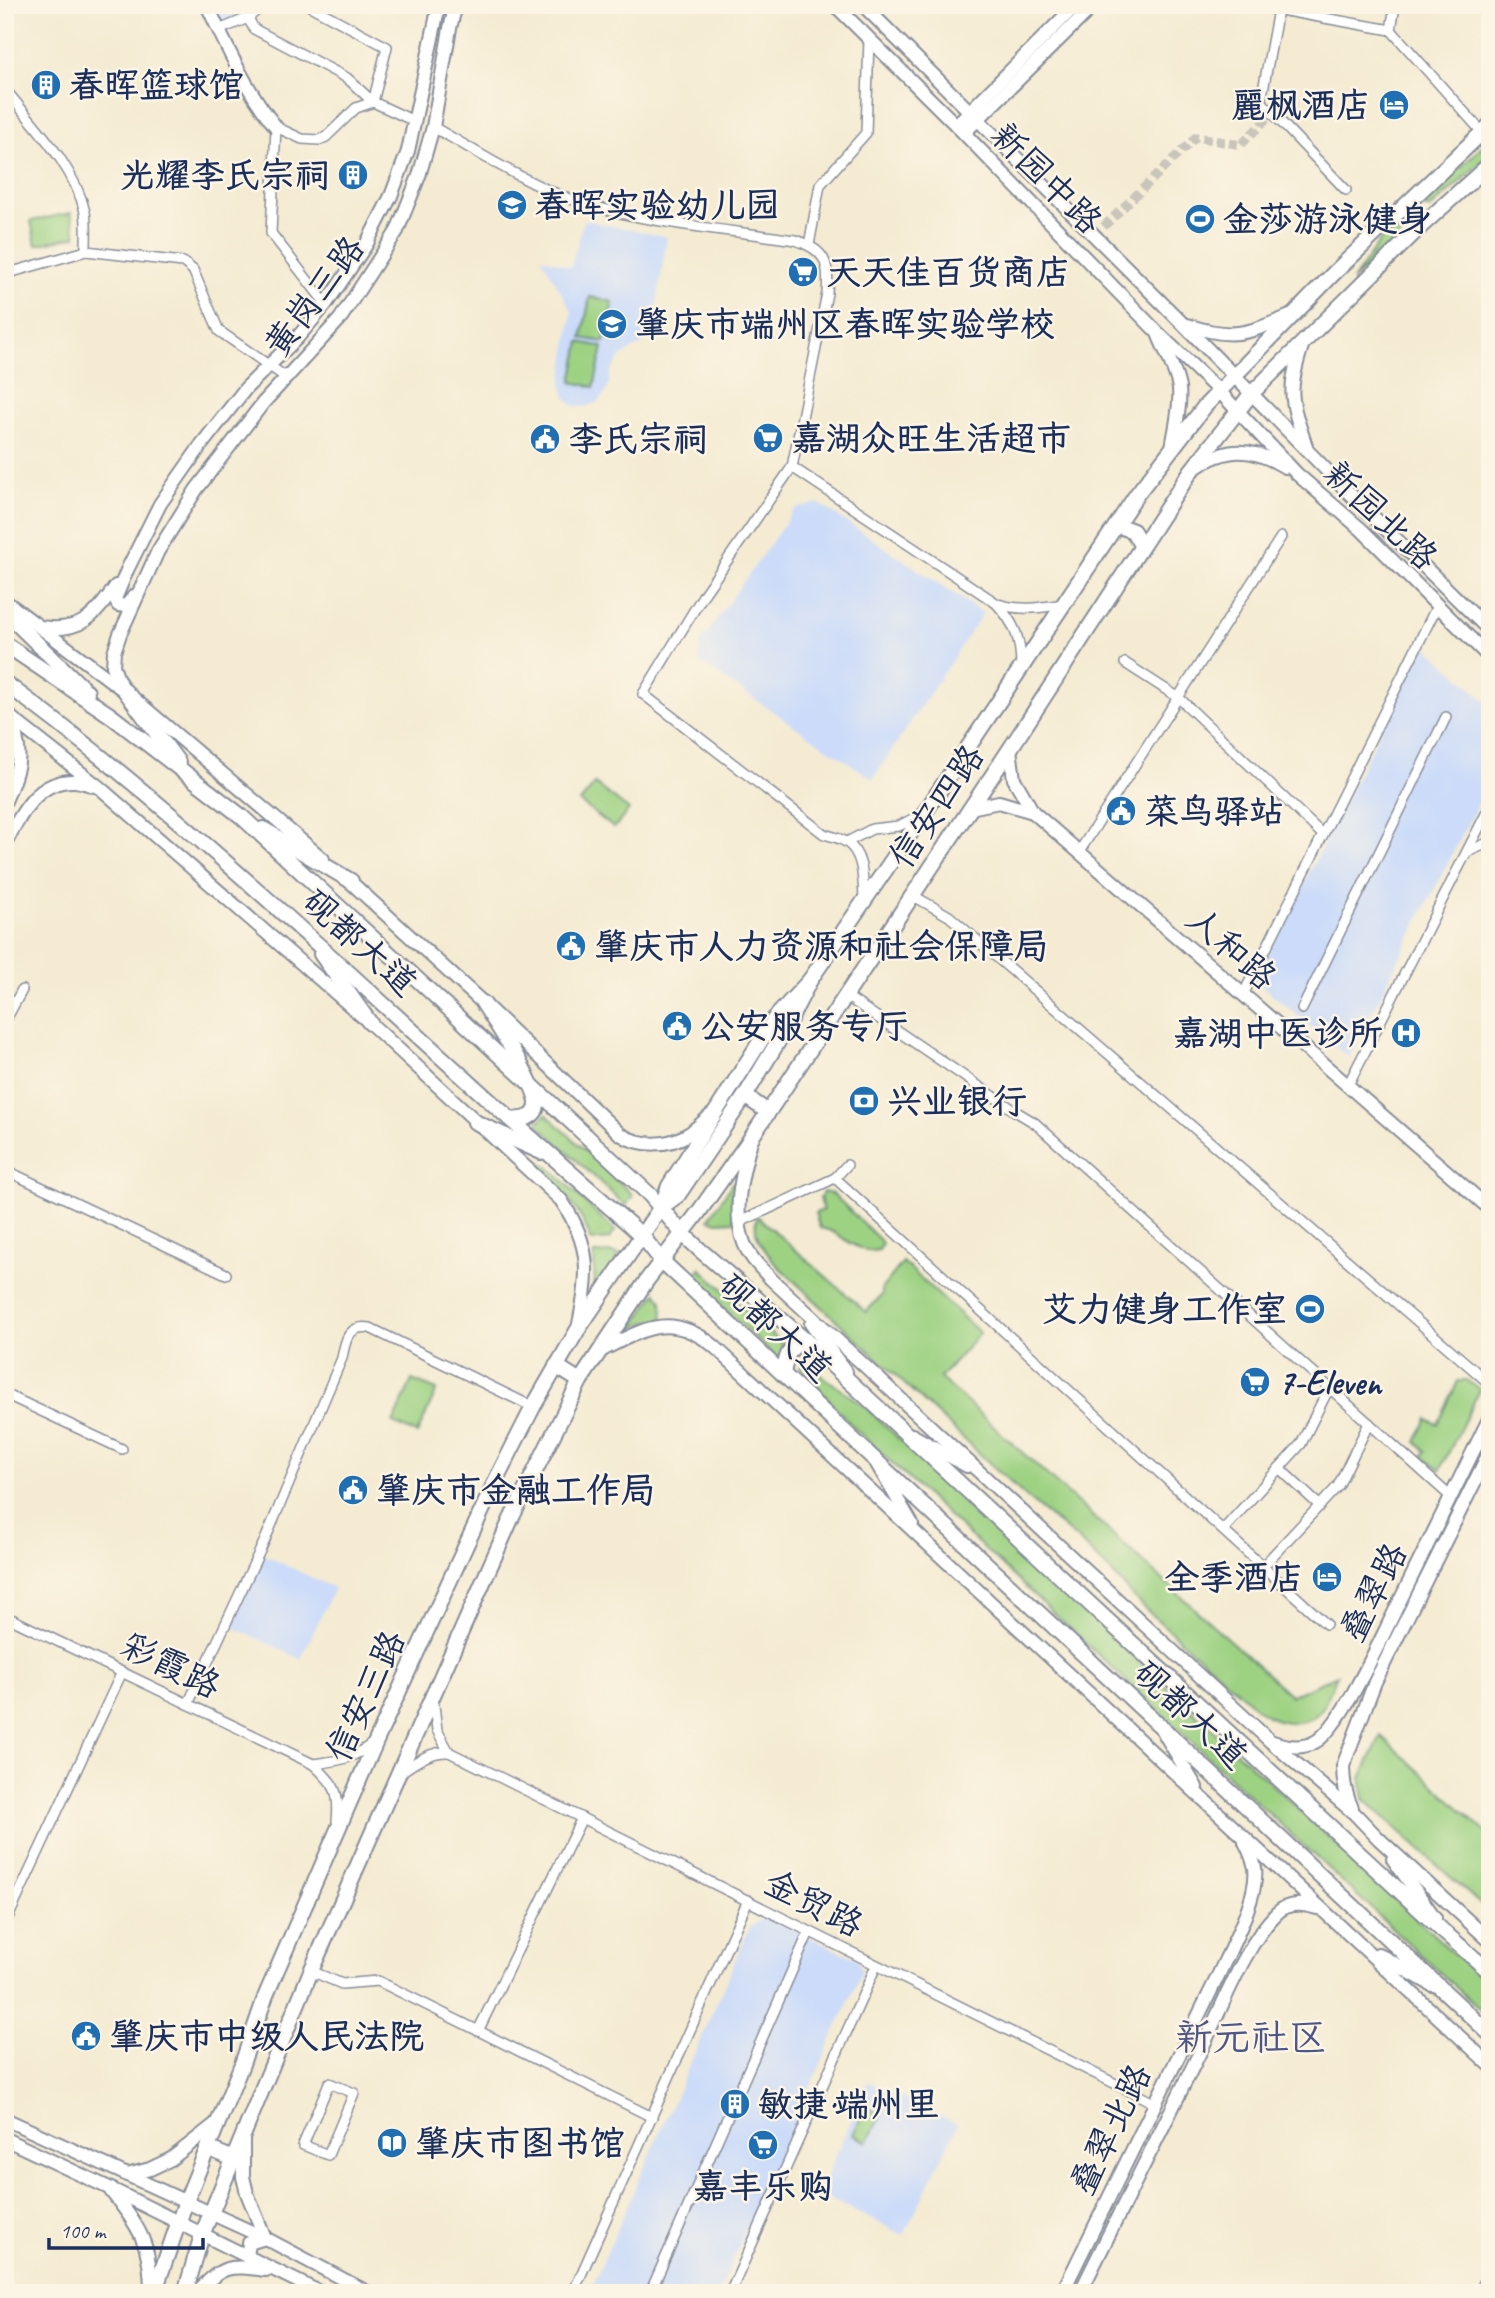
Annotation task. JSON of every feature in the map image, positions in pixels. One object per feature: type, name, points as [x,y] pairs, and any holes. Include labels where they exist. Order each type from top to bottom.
[{"type":"main road","points":[[207,5],[241,75],[276,127]]},
{"type":"main road","name":"黄岗三路","points":[[128,568],[160,505],[195,454],[246,388],[297,338],[326,304],[366,245],[391,196],[408,151],[439,5]]},
{"type":"main road","name":"黄岗三路","points":[[126,692],[113,666],[114,652],[158,551],[196,490],[263,403],[340,319],[397,231],[419,176],[433,127],[456,5]]},
{"type":"main road","name":"新园中路","points":[[835,5],[1158,333],[1219,391]]},
{"type":"main road","name":"新园中路","points":[[863,5],[1234,377]]},
{"type":"main road","points":[[960,129],[1076,5]]},
{"type":"main road","points":[[974,115],[1094,5]]},
{"type":"main road","name":"信安四路","points":[[661,1207],[678,1195],[745,1096],[782,1035],[810,979],[1172,448],[1219,391],[1335,272],[1486,129]]},
{"type":"main road","name":"信安四路","points":[[662,1261],[751,1138],[1010,749],[1141,545],[1191,471],[1237,410],[1303,342],[1490,164]]},
{"type":"main road","points":[[1417,195],[1420,211],[1434,217]]},
{"type":"main road","points":[[1183,324],[1213,334],[1244,333],[1292,316]]},
{"type":"main road","points":[[1158,333],[1179,388],[1172,448]]},
{"type":"main road","points":[[1303,342],[1295,367],[1291,396],[1307,450]]},
{"type":"main road","name":"新园北路","points":[[1234,377],[1490,631]]},
{"type":"main road","name":"新园北路","points":[[1219,391],[1297,474],[1362,530],[1490,658]]},
{"type":"main road","points":[[1191,471],[1206,460],[1240,451],[1265,456],[1297,474]]},
{"type":"main road","points":[[1335,508],[1337,500],[1349,493]]},
{"type":"main road","points":[[1117,525],[1133,531],[1141,545]]},
{"type":"main road","points":[[128,568],[115,599],[118,606],[126,606],[143,585]]},
{"type":"main road","points":[[38,626],[64,628],[88,620],[103,604],[128,568]]},
{"type":"main road","points":[[5,601],[126,692],[351,881],[626,1139],[640,1143],[677,1140],[690,1133],[718,1109]]},
{"type":"main road","points":[[5,612],[110,715]]},
{"type":"main road","name":"砚都大道","points":[[5,644],[110,715],[241,816],[661,1207],[682,1233],[805,1340],[1490,1972]]},
{"type":"main road","name":"砚都大道","points":[[5,683],[77,736],[150,796],[303,930],[511,1121],[642,1236],[662,1261],[1490,2034]]},
{"type":"main road","points":[[126,692],[190,777]]},
{"type":"main road","points":[[7,714],[99,787],[370,1023],[561,1200],[572,1217],[584,1247],[587,1268],[587,1287],[578,1331]]},
{"type":"main road","points":[[5,801],[16,776],[19,760],[18,740],[7,714]]},
{"type":"main road","points":[[1010,749],[1014,779],[1033,811]]},
{"type":"main road","points":[[5,844],[19,819],[39,793],[53,785],[74,781],[99,787]]},
{"type":"main road","points":[[970,808],[999,802],[1033,811]]},
{"type":"main road","points":[[5,808],[13,808],[19,819]]},
{"type":"main road","name":"人和路","points":[[1033,811],[1490,1209]]},
{"type":"main road","points":[[241,816],[351,881]]},
{"type":"main road","points":[[303,930],[370,1023]]},
{"type":"main road","points":[[661,1207],[669,1186],[775,1018],[810,979]]},
{"type":"main road","points":[[483,1003],[533,1088],[537,1105],[534,1112],[527,1119],[511,1121]]},
{"type":"main road","points":[[745,1096],[768,1112]]},
{"type":"main road","points":[[475,1122],[557,1159]]},
{"type":"main road","name":"砚都大道","points":[[751,1138],[739,1196],[740,1222],[744,1244],[757,1263],[1270,1741],[1355,1814],[1490,1941]]},
{"type":"main road","name":"信安三路","points":[[152,2293],[242,2064],[266,1995],[377,1740],[496,1480],[556,1366],[661,1207]]},
{"type":"main road","name":"信安三路","points":[[185,2293],[202,2235],[311,1971],[511,1519],[580,1381],[662,1261]]},
{"type":"main road","points":[[795,1301],[858,1389]]},
{"type":"main road","name":"砚都大道","points":[[600,1351],[643,1330],[667,1326],[687,1329],[701,1336],[1490,2065]]},
{"type":"main road","points":[[783,1374],[788,1350],[805,1340]]},
{"type":"main road","points":[[556,1366],[580,1381]]},
{"type":"main road","name":"叠翠路","points":[[1270,1741],[1297,1747],[1314,1742],[1322,1736],[1346,1705],[1490,1417]]},
{"type":"main road","points":[[902,1429],[985,1476]]},
{"type":"main road","name":"叠翠路","points":[[1355,1814],[1347,1798],[1343,1766],[1381,1670],[1490,1451]]},
{"type":"main road","points":[[873,1458],[919,1538]]},
{"type":"main road","points":[[1346,1705],[1343,1714],[1347,1720],[1353,1723],[1362,1720]]},
{"type":"main road","points":[[1158,1724],[1203,1799]]},
{"type":"main road","name":"叠翠北路","points":[[1062,2293],[1239,1928],[1255,1881],[1255,1867],[1241,1835]]},
{"type":"main road","points":[[1379,1839],[1445,1933]]},
{"type":"main road","name":"叠翠北路","points":[[1080,2293],[1230,1988],[1255,1943],[1270,1921],[1284,1907],[1305,1905],[1321,1909]]},
{"type":"main road","points":[[1239,1928],[1247,1926],[1254,1930],[1255,1943]]},
{"type":"main road","points":[[1360,1943],[1444,1992]]},
{"type":"main road","points":[[5,2119],[265,2238],[369,2293]]},
{"type":"main road","points":[[127,2175],[172,2159],[218,2122]]},
{"type":"main road","points":[[243,2138],[243,2177],[265,2238]]},
{"type":"main road","points":[[5,2139],[321,2293]]},
{"type":"main road","points":[[207,2148],[234,2160]]},
{"type":"main road","points":[[138,2202],[146,2183]]},
{"type":"main road","points":[[109,2188],[138,2226],[145,2242],[150,2262],[152,2293]]},
{"type":"main road","points":[[247,2257],[249,2243],[265,2238]]},
{"type":"main road","points":[[196,2293],[214,2274],[230,2268],[277,2271]]},
{"type":"street","points":[[219,30],[248,18],[263,5]]},
{"type":"street","points":[[308,5],[387,47],[373,102]]},
{"type":"street","points":[[1252,5],[1391,30],[1486,129]]},
{"type":"street","points":[[1391,30],[1395,5]]},
{"type":"street","points":[[1278,10],[1261,101],[1346,190]]},
{"type":"street","points":[[248,18],[254,29],[347,78],[373,102],[414,121]]},
{"type":"street","points":[[809,245],[820,186],[866,133],[869,39]]},
{"type":"street","points":[[5,89],[62,162],[77,188],[85,214],[86,251]]},
{"type":"street","points":[[326,304],[271,233],[276,127],[302,139],[319,140],[326,137],[356,108],[373,102]]},
{"type":"street","points":[[433,127],[551,191],[586,203],[652,218],[795,240],[809,245],[827,262],[827,293],[792,467],[704,594],[643,694],[824,834],[847,842],[858,854],[864,903]]},
{"type":"street","points":[[5,274],[86,251],[183,262],[193,270],[219,331],[287,378]]},
{"type":"street","points":[[792,467],[996,603],[1015,628],[1019,640],[1021,667]]},
{"type":"street","points":[[1079,852],[1281,537]]},
{"type":"street","points":[[996,603],[1013,609],[1028,610],[1065,604]]},
{"type":"street","points":[[1243,995],[1437,606]]},
{"type":"street","points":[[1125,663],[1179,698],[1322,834]]},
{"type":"street","points":[[1302,1009],[1446,717]]},
{"type":"street","points":[[1348,1086],[1490,806]]},
{"type":"street","points":[[847,842],[872,829],[899,826],[925,812]]},
{"type":"street","points":[[1466,852],[1490,842]]},
{"type":"street","points":[[912,895],[949,916],[1490,1384]]},
{"type":"street","points":[[5,1021],[22,990]]},
{"type":"street","points":[[846,996],[1035,1123],[1451,1497]]},
{"type":"street","points":[[740,1222],[835,1178],[847,1165]]},
{"type":"street","points":[[5,1170],[226,1274]]},
{"type":"street","points":[[835,1178],[1326,1624]]},
{"type":"street","points":[[188,1704],[265,1540],[342,1358],[350,1332],[362,1326],[370,1328],[533,1407]]},
{"type":"street","points":[[1223,1530],[1301,1444],[1329,1388]]},
{"type":"street","points":[[5,1394],[122,1449]]},
{"type":"street","points":[[1263,1566],[1338,1486],[1369,1423]]},
{"type":"street","points":[[1279,1468],[1320,1506]]},
{"type":"street","name":"彩霞路","points":[[5,1616],[313,1764]]},
{"type":"street","points":[[5,1924],[122,1672]]},
{"type":"street","points":[[433,1694],[437,1730],[449,1752]]},
{"type":"street","points":[[313,1764],[345,1760],[360,1754],[377,1740]]},
{"type":"street","points":[[398,1774],[427,1756],[439,1751],[449,1752]]},
{"type":"street","name":"金贸路","points":[[449,1752],[1154,2103]]},
{"type":"street","points":[[313,1764],[335,1787],[339,1800],[336,1835]]},
{"type":"street","points":[[478,2031],[582,1818]]},
{"type":"street","points":[[573,2293],[748,1900]]},
{"type":"street","points":[[650,2293],[809,1931]]},
{"type":"street","points":[[730,2293],[876,1966]]},
{"type":"street","points":[[311,1971],[342,1983],[378,1981],[652,2118]]},
{"type":"street","points":[[329,2083],[354,2093],[328,2155],[303,2145],[329,2083]]},
{"type":"street","points":[[1479,2293],[1490,2270]]},
{"type":"shaded area","points":[[215,5],[255,5],[243,14],[223,21]]},
{"type":"shaded area","name":"肇庆市端州区春晖实验学校","points":[[584,220],[667,237],[652,337],[621,357],[611,371],[608,389],[598,402],[585,407],[574,406],[566,398],[562,385],[572,311],[541,257],[571,267]]},
{"type":"shaded area","points":[[818,503],[983,613],[873,779],[699,662],[700,643],[795,509]]},
{"type":"shaded area","points":[[1424,644],[1490,705],[1490,780],[1349,1058],[1255,980]]},
{"type":"shaded area","points":[[264,1555],[334,1588],[301,1659],[231,1626]]},
{"type":"shaded area","name":"敏捷·端州里","points":[[765,1917],[857,1959],[862,1972],[718,2293],[589,2293],[750,1927]]},
{"type":"shaded area","points":[[868,2081],[958,2124],[904,2235],[819,2194]]},
{"type":"green space","points":[[1490,138],[1490,154],[1430,209],[1424,207],[1425,203]]},
{"type":"green space","points":[[71,213],[76,236],[36,245],[31,221]]},
{"type":"green space","points":[[1402,217],[1410,221],[1411,226],[1352,281],[1386,232]]},
{"type":"green space","points":[[590,297],[613,302],[604,342],[582,338]]},
{"type":"green space","points":[[580,342],[603,347],[594,387],[572,382]]},
{"type":"green space","points":[[595,784],[629,810],[614,828],[580,802]]},
{"type":"green space","points":[[546,1114],[633,1195],[626,1206],[537,1124]]},
{"type":"green space","points":[[515,1146],[549,1167],[615,1231],[609,1239],[591,1241],[579,1213],[570,1201]]},
{"type":"green space","points":[[733,1182],[734,1221],[717,1222],[709,1219]]},
{"type":"green space","points":[[823,1192],[833,1194],[880,1240],[882,1244],[879,1250],[862,1249],[835,1233],[820,1228],[815,1213],[823,1210],[820,1198]]},
{"type":"green space","points":[[757,1216],[866,1312],[882,1295],[882,1288],[903,1262],[980,1333],[940,1378],[1291,1696],[1337,1675],[1323,1707],[1317,1714],[1310,1719],[1294,1722],[1276,1719],[1261,1712],[1141,1605],[1076,1538],[1026,1497],[777,1265],[758,1237]]},
{"type":"green space","points":[[594,1254],[620,1255],[595,1293]]},
{"type":"green space","points":[[700,1268],[788,1349],[779,1360],[693,1280]]},
{"type":"green space","points":[[656,1293],[662,1300],[663,1319],[632,1329]]},
{"type":"green space","points":[[804,1362],[866,1408],[1490,1987],[1490,2019],[853,1427],[800,1368]]},
{"type":"green space","points":[[412,1380],[437,1390],[417,1434],[393,1423]]},
{"type":"green space","points":[[1458,1381],[1467,1381],[1480,1389],[1440,1470],[1423,1457],[1426,1451],[1416,1442],[1427,1419],[1438,1424]]},
{"type":"green space","points":[[1381,1736],[1490,1836],[1490,1913],[1364,1799],[1361,1778]]},
{"type":"green space","points":[[866,2107],[881,2115],[867,2142],[853,2135]]},
{"type":"tunnel","points":[[1094,236],[1196,137],[1241,145],[1272,113]]},
{"type":"place","name":"春晖篮球馆","points":[[46,85]]},
{"type":"place","name":"麗枫酒店","points":[[1394,105]]},
{"type":"place","name":"光耀李氏宗祠","points":[[353,175]]},
{"type":"place","name":"春晖实验幼儿园","points":[[512,205]]},
{"type":"place","name":"金莎游泳健身","points":[[1200,219]]},
{"type":"place","name":"天天佳百货商店","points":[[803,272]]},
{"type":"place","name":"肇庆市端州区春晖实验学校","points":[[612,324]]},
{"type":"place","name":"嘉湖众旺生活超市","points":[[768,438]]},
{"type":"place","name":"李氏宗祠","points":[[545,439]]},
{"type":"place","name":"菜鸟驿站","points":[[1121,811]]},
{"type":"place","name":"肇庆市人力资源和社会保障局","points":[[571,946]]},
{"type":"place","name":"公安服务专厅","points":[[677,1026]]},
{"type":"place","name":"嘉湖中医诊所","points":[[1406,1033]]},
{"type":"place","name":"兴业银行","points":[[864,1101]]},
{"type":"place","name":"艾力健身工作室","points":[[1310,1309]]},
{"type":"place","name":"7-Eleven","points":[[1255,1382]]},
{"type":"place","name":"肇庆市金融工作局","points":[[353,1490]]},
{"type":"place","name":"全季酒店","points":[[1327,1577]]},
{"type":"place","name":"肇庆市中级人民法院","points":[[86,2036]]},
{"type":"place","name":"敏捷·端州里","points":[[735,2104]]},
{"type":"place","name":"肇庆市图书馆","points":[[392,2143]]},
{"type":"place","name":"嘉丰乐购","points":[[763,2145]]},
{"type":"district","name":"新元社区","points":[[1251,2037]]}]
